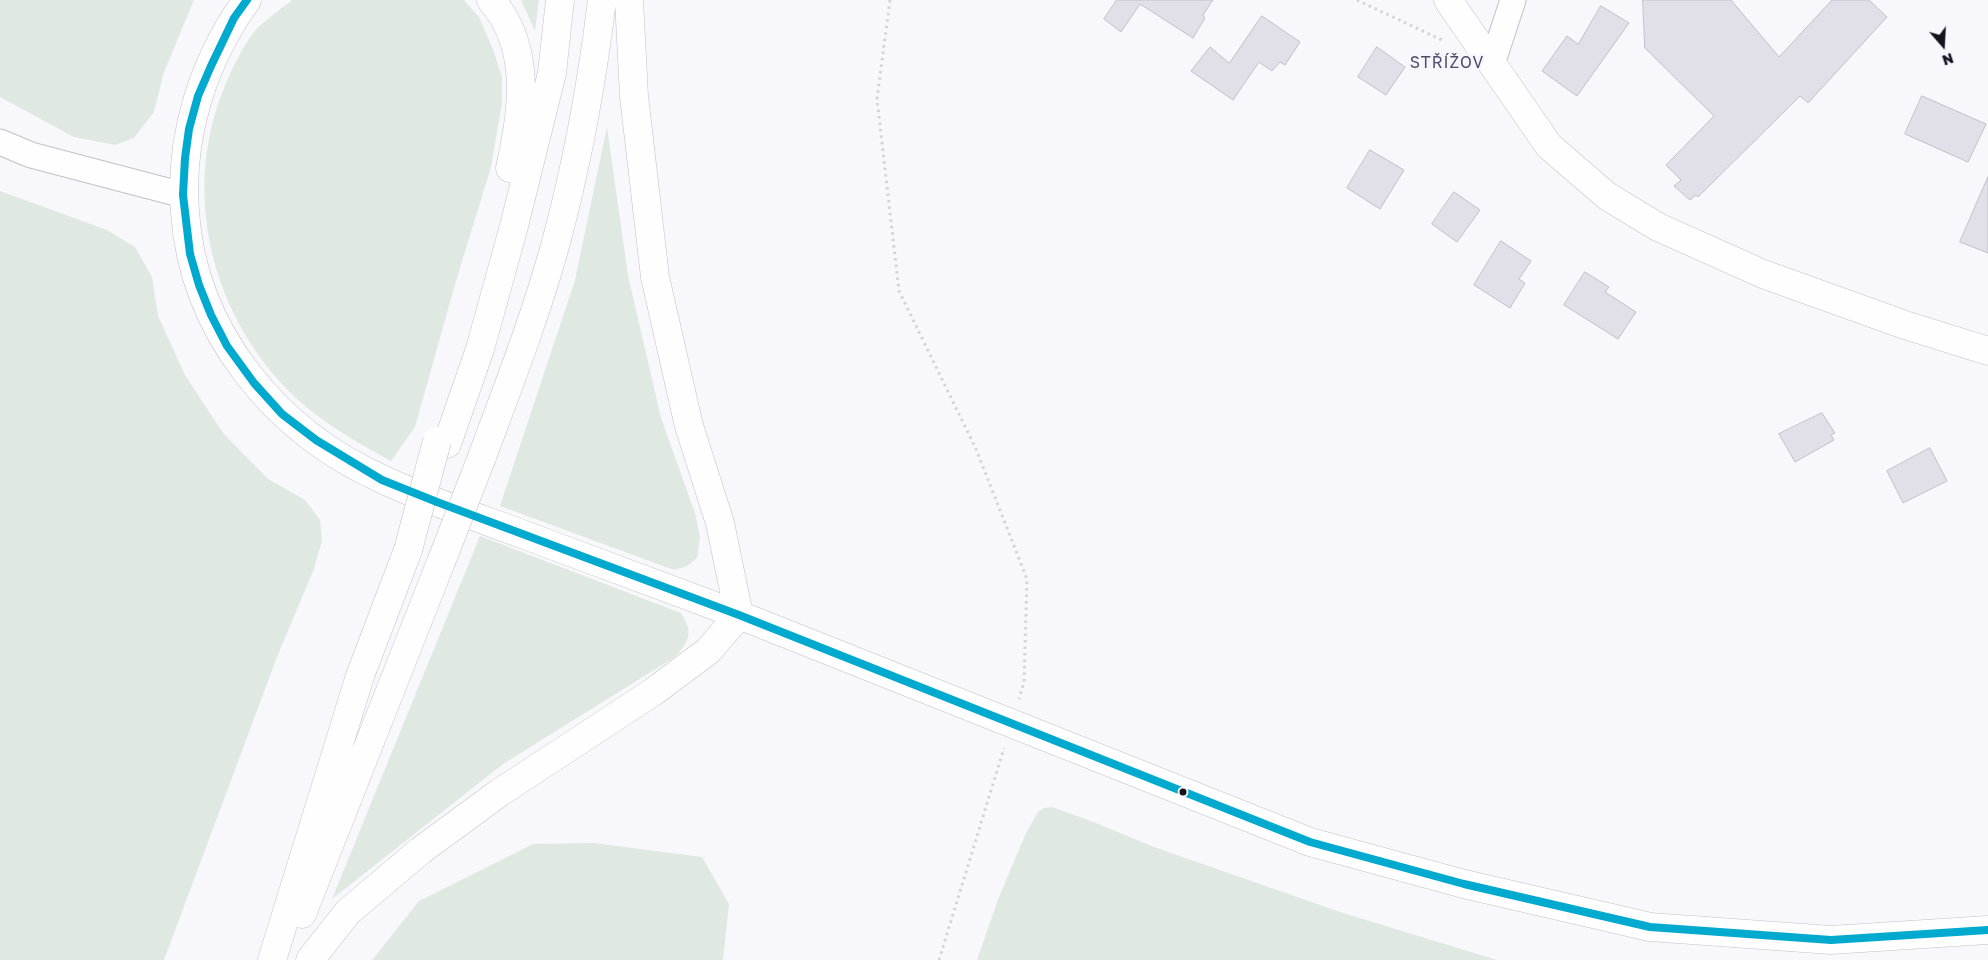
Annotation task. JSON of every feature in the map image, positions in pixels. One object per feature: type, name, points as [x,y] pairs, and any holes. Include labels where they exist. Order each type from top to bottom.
[{"type":"main road","points":[[247,0],[234,18],[211,66],[198,96],[189,129],[183,195],[190,254],[199,286],[211,315],[227,346],[254,383],[282,414],[316,440],[382,480],[738,615],[1310,842],[1464,884],[1650,927],[1831,940],[1988,930]]},
{"type":"main road","points":[[211,66],[261,0]]},
{"type":"main road","points":[[272,960],[360,676],[408,550],[442,442],[516,143],[522,105],[522,76],[517,48],[508,26],[491,0]]},
{"type":"main road","points":[[442,442],[480,349],[514,226],[552,73],[560,0]]},
{"type":"main road","points":[[284,960],[482,457],[530,324],[555,246],[580,143],[595,58],[602,0]]},
{"type":"main road","points":[[629,0],[634,96],[655,277],[689,426],[720,522],[738,615]]},
{"type":"main road","points":[[1448,0],[1549,146],[1607,196],[1658,227],[1763,274],[1905,325],[1988,351]]},
{"type":"main road","points":[[310,960],[348,912],[420,851],[499,793],[660,687],[708,651],[738,615]]},
{"type":"street","points":[[1492,64],[1513,0]]},
{"type":"street","points":[[0,142],[31,155],[183,195]]},
{"type":"path","points":[[890,0],[877,99],[899,291],[976,449],[1027,579],[1024,682],[939,960]]},
{"type":"path","points":[[1357,0],[1450,44]]},
{"type":"shaded area","points":[[0,0],[194,0],[164,72],[154,112],[134,138],[115,145],[74,137],[0,97]]},
{"type":"shaded area","points":[[292,0],[464,0],[479,17],[502,77],[502,103],[491,167],[456,281],[415,427],[391,461],[354,440],[318,416],[296,398],[267,367],[244,332],[225,294],[212,254],[206,213],[205,171],[211,129],[224,88],[246,44],[258,28]]},
{"type":"shaded area","points":[[521,0],[539,0],[535,31]]},
{"type":"shaded area","points":[[607,127],[628,276],[661,418],[695,513],[700,537],[697,558],[687,566],[674,570],[500,506],[575,280]]},
{"type":"shaded area","points":[[0,191],[107,230],[135,247],[152,277],[158,316],[185,375],[223,433],[268,479],[305,500],[320,520],[322,540],[314,569],[277,657],[164,960],[0,960]]},
{"type":"shaded area","points":[[480,536],[681,613],[689,631],[684,646],[675,657],[503,764],[332,899]]},
{"type":"shaded area","points":[[1052,807],[1154,847],[1340,912],[1497,960],[977,960],[999,897],[1026,833],[1038,812],[1044,808]]},
{"type":"shaded area","points":[[594,843],[702,857],[729,904],[723,960],[372,960],[419,901],[533,844]]},
{"type":"building","points":[[1117,0],[1213,0],[1203,15],[1205,18],[1193,38],[1140,4],[1121,32],[1104,19]]},
{"type":"building","points":[[1643,0],[1731,0],[1779,57],[1832,0],[1869,0],[1887,17],[1808,103],[1800,96],[1698,197],[1696,195],[1690,200],[1674,186],[1681,180],[1666,165],[1714,116],[1645,48]]},
{"type":"building","points":[[1601,6],[1629,23],[1577,96],[1542,71],[1567,36],[1578,44]]},
{"type":"building","points":[[1262,16],[1300,42],[1285,65],[1280,62],[1272,71],[1259,62],[1233,100],[1191,71],[1210,47],[1229,63]]},
{"type":"building","points":[[1377,47],[1405,67],[1386,95],[1358,77]]},
{"type":"building","points":[[1922,96],[1986,124],[1968,162],[1905,134]]},
{"type":"building","points":[[1370,150],[1404,170],[1380,209],[1347,188]]},
{"type":"building","points":[[1988,177],[1988,253],[1960,242]]},
{"type":"building","points":[[1454,192],[1480,210],[1457,242],[1432,224]]},
{"type":"building","points":[[1501,241],[1531,261],[1519,279],[1525,283],[1510,308],[1474,285]]},
{"type":"building","points":[[1585,272],[1609,287],[1605,292],[1636,312],[1618,339],[1564,305]]},
{"type":"building","points":[[1822,413],[1835,433],[1831,435],[1834,440],[1795,462],[1779,434]]},
{"type":"building","points":[[1930,448],[1947,481],[1903,503],[1887,471]]},
{"type":"transit line","points":[[247,0],[234,18],[211,66],[198,96],[189,129],[183,195],[190,254],[199,285],[211,315],[227,346],[254,383],[282,414],[316,440],[382,480],[739,615],[1310,842],[1464,884],[1650,927],[1831,940],[1988,930]]},
{"type":"district","name":"STŘÍŽOV","points":[[1447,63]]}]
